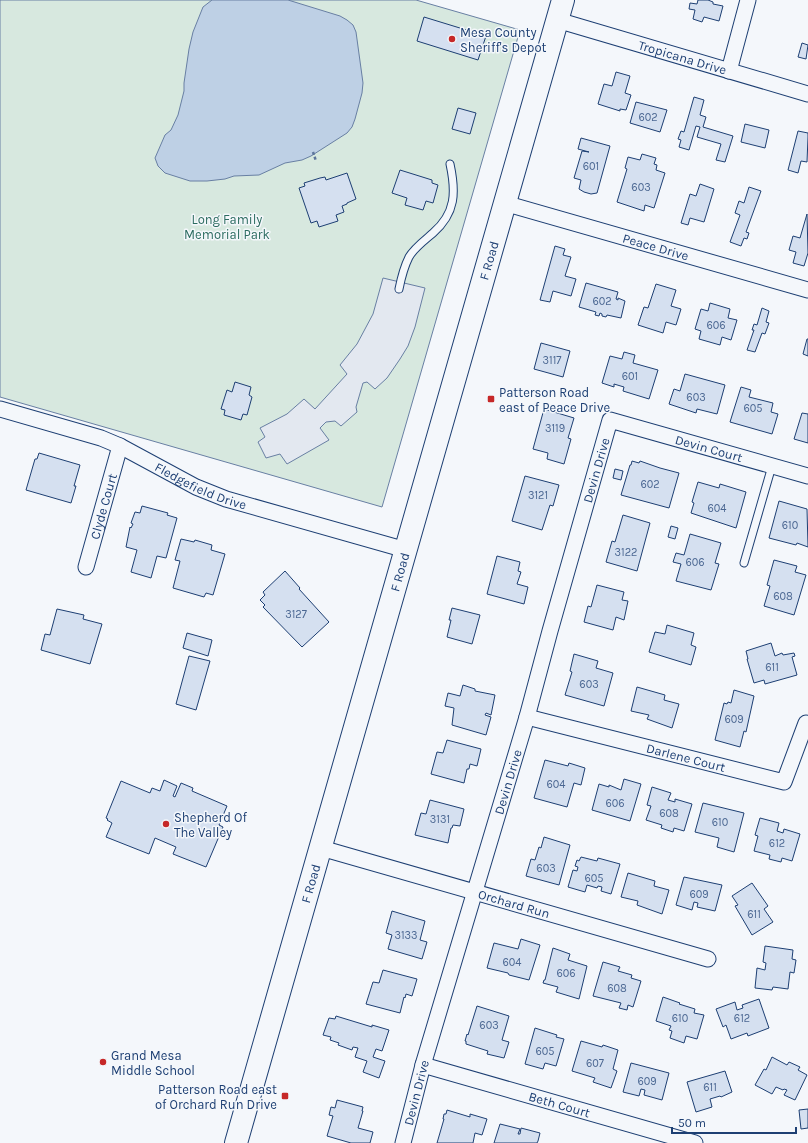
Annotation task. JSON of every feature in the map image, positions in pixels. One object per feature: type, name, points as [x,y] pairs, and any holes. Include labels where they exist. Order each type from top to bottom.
[{"type":"main road","name":"F Road","points":[[236,1143],[560,10]]},
{"type":"street","points":[[729,71],[748,0]]},
{"type":"street","name":"Tropicana Drive","points":[[560,10],[729,71],[808,94]]},
{"type":"street","name":"Peace Drive","points":[[504,203],[808,290]]},
{"type":"street","name":"Fledgefield Drive","points":[[0,409],[101,438],[120,446],[196,487],[226,499],[406,550]]},
{"type":"street","name":"Devin Court","points":[[610,420],[808,476]]},
{"type":"street","name":"Devin Drive","points":[[403,1143],[423,1065],[527,717],[610,420]]},
{"type":"street","name":"Clyde Court","points":[[86,567],[120,446]]},
{"type":"street","name":"Darlene Court","points":[[527,717],[784,782],[806,723]]},
{"type":"street","name":"Orchard Run","points":[[321,848],[708,960]]},
{"type":"street","name":"Beth Court","points":[[423,1065],[695,1143]]},
{"type":"lane","points":[[399,289],[409,257],[437,230],[450,209],[454,194],[454,181],[450,164]]},
{"type":"lane","points":[[744,563],[772,466]]},
{"type":"path","points":[[314,152],[316,161]]},
{"type":"green space","name":"Long Family Memorial Park","points":[[0,0],[416,0],[520,30],[382,507],[0,397]]},
{"type":"shaded area","points":[[383,278],[425,288],[415,327],[408,346],[400,359],[387,378],[375,389],[367,382],[363,383],[356,407],[357,412],[341,426],[335,421],[326,422],[320,428],[329,440],[287,464],[280,454],[266,458],[258,442],[265,437],[260,428],[287,414],[304,399],[315,409],[347,374],[340,365],[357,344],[373,314]]},
{"type":"water","points":[[212,0],[288,0],[340,16],[353,25],[356,32],[363,83],[355,119],[352,127],[347,133],[311,156],[302,160],[285,163],[259,175],[234,176],[225,179],[207,181],[190,181],[165,173],[158,166],[155,158],[165,135],[171,130],[178,115],[184,91],[189,49],[193,32],[203,7]]},
{"type":"building","points":[[698,0],[708,0],[713,2],[713,4],[723,6],[719,21],[704,17],[702,22],[693,19],[695,10],[689,9],[690,3],[697,4]]},
{"type":"building","name":"Mesa County Sheriff's Depot","points":[[424,17],[486,36],[478,60],[417,41]]},
{"type":"building","points":[[802,43],[808,45],[806,59],[798,57]]},
{"type":"building","points":[[616,72],[630,76],[625,93],[631,95],[626,110],[620,109],[620,111],[598,104],[604,84],[612,86]]},
{"type":"building","points":[[694,97],[704,100],[700,115],[706,117],[703,127],[733,136],[725,162],[716,160],[721,144],[697,137],[700,127],[696,126],[689,150],[679,147],[681,140],[678,139],[681,131],[684,132]]},
{"type":"building","points":[[636,102],[667,110],[660,132],[630,123]]},
{"type":"building","points":[[458,108],[476,113],[470,134],[452,129]]},
{"type":"building","points":[[745,124],[769,130],[765,148],[741,142]]},
{"type":"building","points":[[798,131],[808,133],[808,137],[807,162],[801,161],[798,173],[788,170]]},
{"type":"building","points":[[581,138],[610,146],[597,193],[591,194],[579,189],[581,180],[574,178],[582,151],[589,152],[578,149]]},
{"type":"building","points":[[642,154],[656,158],[654,164],[657,165],[656,170],[665,173],[654,208],[645,205],[644,211],[617,202],[627,169],[625,168],[628,157],[640,160]]},
{"type":"building","points":[[400,170],[432,180],[432,183],[438,185],[433,203],[426,201],[423,210],[405,205],[407,198],[392,193]]},
{"type":"building","points":[[347,173],[356,199],[342,206],[344,212],[336,215],[338,221],[319,227],[317,221],[311,223],[299,188],[305,186],[304,183],[320,178],[325,177],[326,180]]},
{"type":"building","points":[[700,184],[714,189],[704,222],[690,218],[688,225],[681,223],[690,194],[696,196]]},
{"type":"building","points":[[749,187],[761,191],[746,232],[749,233],[747,239],[744,238],[741,246],[730,242],[740,215],[735,213],[739,201],[744,203]]},
{"type":"building","points":[[807,214],[808,253],[804,266],[793,263],[796,252],[789,250],[793,236],[800,238]]},
{"type":"building","points":[[555,246],[565,249],[563,255],[571,257],[565,276],[576,279],[571,296],[553,291],[550,302],[540,300]]},
{"type":"building","points":[[586,283],[618,292],[616,299],[618,300],[618,298],[625,301],[621,318],[607,315],[606,317],[602,316],[600,313],[599,316],[595,315],[596,312],[579,307]]},
{"type":"building","points":[[656,284],[676,290],[671,306],[681,309],[676,325],[666,322],[663,333],[638,325],[644,307],[648,308]]},
{"type":"building","points":[[710,303],[730,309],[728,318],[737,320],[731,340],[722,337],[720,345],[699,339],[701,331],[695,329],[701,309],[708,311]]},
{"type":"building","points":[[762,308],[769,311],[766,322],[769,323],[765,334],[762,333],[755,352],[747,350],[754,330],[752,330],[754,324],[757,325]]},
{"type":"building","points":[[808,339],[808,356],[803,354]]},
{"type":"building","points":[[541,343],[570,351],[563,377],[534,369]]},
{"type":"building","points":[[624,352],[635,355],[633,363],[658,370],[649,399],[623,391],[624,387],[614,384],[614,387],[602,383],[610,356],[622,359]]},
{"type":"building","points":[[685,374],[725,385],[717,414],[697,409],[696,413],[669,404],[674,389],[680,391]]},
{"type":"building","points":[[235,382],[251,387],[249,395],[252,397],[247,415],[243,414],[241,420],[224,415],[225,410],[221,409],[227,390],[232,392]]},
{"type":"building","points":[[741,387],[751,390],[749,397],[773,403],[771,412],[778,414],[772,434],[730,422]]},
{"type":"building","points":[[544,409],[574,418],[568,438],[571,439],[564,464],[547,459],[548,453],[533,449]]},
{"type":"building","points":[[802,413],[808,414],[808,443],[794,439]]},
{"type":"building","points":[[39,453],[80,465],[71,503],[26,490],[35,459],[37,459]]},
{"type":"building","points":[[632,461],[639,463],[640,461],[679,473],[669,508],[621,495]]},
{"type":"building","points":[[615,469],[623,471],[621,480],[613,478]]},
{"type":"building","points":[[525,476],[559,485],[553,506],[550,505],[542,530],[512,521]]},
{"type":"building","points":[[698,482],[719,488],[720,484],[746,492],[736,528],[691,513],[694,503],[692,502]]},
{"type":"building","points":[[779,501],[807,509],[808,547],[797,543],[796,545],[769,538]]},
{"type":"building","points":[[142,506],[168,513],[167,515],[177,518],[166,558],[157,556],[151,578],[131,572],[137,550],[126,547],[135,512],[140,513]]},
{"type":"building","points":[[623,515],[650,523],[637,571],[606,562],[612,541],[615,542]]},
{"type":"building","points":[[671,526],[678,528],[675,539],[668,537]]},
{"type":"building","points":[[690,534],[721,543],[715,563],[719,564],[711,590],[676,581],[681,564],[673,562],[676,553],[684,555]]},
{"type":"building","points":[[181,539],[194,542],[195,540],[212,545],[211,550],[225,554],[213,595],[206,593],[204,597],[173,588],[180,561],[175,560]]},
{"type":"building","points":[[497,556],[520,562],[518,571],[521,572],[517,584],[528,587],[524,604],[487,594]]},
{"type":"building","points":[[774,560],[797,566],[795,572],[806,575],[794,615],[764,606],[770,586],[767,585]]},
{"type":"building","points":[[285,571],[329,622],[302,647],[263,607],[265,605],[260,600],[265,595],[263,592]]},
{"type":"building","points":[[597,585],[624,592],[622,600],[628,601],[624,620],[616,617],[613,630],[584,622],[588,606],[591,607]]},
{"type":"building","points":[[452,608],[480,615],[472,644],[447,637]]},
{"type":"building","points":[[57,609],[84,615],[83,619],[102,624],[90,664],[41,650],[45,634],[50,635]]},
{"type":"building","points":[[667,625],[694,633],[691,645],[696,647],[691,665],[649,652],[655,632],[665,634]]},
{"type":"building","points":[[187,633],[212,640],[208,656],[183,648]]},
{"type":"building","points":[[771,643],[775,656],[782,653],[783,655],[794,653],[795,656],[792,657],[797,675],[765,684],[764,680],[754,683],[746,651]]},
{"type":"building","points":[[574,654],[598,661],[596,668],[613,673],[604,706],[565,695],[572,672],[570,671]]},
{"type":"building","points":[[189,656],[210,661],[196,710],[176,704]]},
{"type":"building","points":[[463,685],[475,689],[475,691],[495,695],[491,715],[486,713],[485,715],[491,717],[486,735],[452,725],[454,708],[445,706],[448,693],[460,696]]},
{"type":"building","points":[[637,687],[665,695],[664,700],[679,704],[672,728],[647,719],[649,715],[631,711]]},
{"type":"building","points":[[734,690],[754,696],[746,732],[744,731],[740,747],[715,740],[724,703],[731,703]]},
{"type":"building","points":[[447,740],[481,749],[477,766],[470,764],[469,769],[467,769],[464,783],[431,774],[437,752],[443,753]]},
{"type":"building","points":[[545,760],[568,766],[569,763],[585,768],[581,785],[574,783],[567,807],[534,798]]},
{"type":"building","points":[[624,779],[641,784],[630,821],[592,810],[599,784],[609,787],[609,785],[621,790]]},
{"type":"building","name":"Shepherd Of The Valley","points":[[164,780],[177,786],[173,796],[175,797],[181,783],[193,788],[192,791],[227,806],[219,825],[223,827],[206,867],[173,854],[176,847],[155,838],[149,854],[106,837],[112,823],[106,818],[121,781],[150,793],[152,788],[160,791]]},
{"type":"building","points":[[652,787],[671,793],[668,800],[675,802],[675,799],[692,804],[684,831],[674,828],[673,832],[661,828],[662,825],[646,820],[651,806],[647,805]]},
{"type":"building","points":[[430,800],[464,809],[460,826],[453,825],[451,828],[448,843],[415,835],[421,813],[426,814]]},
{"type":"building","points":[[703,803],[744,813],[734,852],[717,847],[719,838],[695,832]]},
{"type":"building","points":[[760,818],[779,823],[777,831],[783,833],[784,829],[800,834],[792,861],[782,858],[781,862],[769,859],[770,855],[754,851],[758,836],[755,835]]},
{"type":"building","points":[[544,837],[570,845],[559,885],[526,876],[531,859],[535,860],[539,847],[541,848]]},
{"type":"building","points":[[581,857],[597,861],[598,858],[620,864],[611,894],[601,891],[602,887],[598,886],[597,888],[587,885],[585,892],[568,887],[573,870],[577,871],[578,867],[575,866],[577,860],[579,861]]},
{"type":"building","points":[[628,873],[655,881],[654,886],[669,890],[662,914],[637,905],[638,901],[621,897]]},
{"type":"building","points":[[684,877],[722,885],[715,911],[697,907],[698,903],[694,902],[692,910],[676,905]]},
{"type":"building","points":[[752,883],[768,906],[764,909],[773,922],[752,935],[735,906],[738,905],[732,896]]},
{"type":"building","points":[[392,911],[425,921],[420,940],[427,942],[422,959],[388,949],[392,935],[386,933]]},
{"type":"building","points":[[521,939],[540,945],[529,980],[487,968],[494,943],[518,949]]},
{"type":"building","points":[[765,946],[793,950],[792,959],[796,960],[794,973],[790,972],[788,989],[773,987],[772,990],[755,988],[757,968],[765,970],[766,963],[763,962]]},
{"type":"building","points":[[553,948],[570,954],[568,960],[587,966],[579,999],[556,992],[558,987],[543,983]]},
{"type":"building","points":[[603,962],[620,967],[618,971],[632,975],[631,978],[641,981],[633,1007],[628,1005],[627,1010],[619,1008],[621,1003],[593,996]]},
{"type":"building","points":[[383,970],[417,979],[412,996],[406,994],[405,998],[404,997],[400,1013],[366,1004],[373,982],[379,983]]},
{"type":"building","points":[[663,997],[695,1009],[694,1013],[704,1015],[697,1039],[686,1036],[684,1043],[670,1038],[672,1031],[669,1030],[671,1026],[656,1021]]},
{"type":"building","points":[[759,999],[769,1028],[748,1036],[747,1033],[731,1039],[726,1025],[723,1027],[716,1009],[735,1002],[737,1010],[743,1008],[742,1005]]},
{"type":"building","points":[[477,1006],[509,1016],[502,1040],[509,1042],[504,1058],[487,1054],[488,1051],[466,1044],[465,1041],[467,1034],[468,1035]]},
{"type":"building","points":[[336,1016],[372,1027],[372,1025],[389,1030],[382,1051],[376,1049],[373,1057],[385,1061],[379,1078],[363,1072],[367,1061],[355,1057],[358,1048],[353,1047],[352,1050],[338,1045],[339,1043],[330,1040],[331,1037],[323,1035],[329,1018],[335,1019]]},
{"type":"building","points":[[535,1028],[557,1035],[556,1037],[564,1039],[556,1066],[545,1063],[543,1069],[525,1064]]},
{"type":"building","points":[[581,1041],[602,1047],[603,1045],[618,1050],[613,1069],[617,1071],[611,1088],[593,1082],[595,1078],[572,1071]]},
{"type":"building","points":[[772,1057],[787,1065],[789,1062],[800,1067],[798,1070],[807,1075],[795,1100],[784,1095],[787,1090],[776,1087],[772,1094],[755,1085],[764,1069],[766,1070]]},
{"type":"building","points":[[631,1063],[669,1073],[662,1100],[644,1095],[645,1090],[641,1089],[639,1096],[623,1092]]},
{"type":"building","points":[[725,1071],[732,1092],[721,1097],[710,1099],[712,1107],[696,1112],[687,1082]]},
{"type":"building","points":[[337,1100],[363,1107],[358,1128],[373,1132],[370,1143],[351,1143],[327,1136],[333,1116],[329,1115],[331,1107],[335,1108]]},
{"type":"building","points":[[808,1109],[808,1128],[801,1129],[799,1110]]},
{"type":"building","points":[[447,1110],[470,1117],[470,1114],[487,1119],[482,1135],[475,1133],[473,1143],[437,1143],[444,1114],[446,1114]]},
{"type":"building","points":[[500,1124],[520,1129],[518,1134],[520,1134],[521,1128],[540,1133],[538,1141],[537,1143],[494,1143]]},
{"type":"place","name":"Mesa County Sheriff's Depot","points":[[452,39]]},
{"type":"place","name":"Patterson Road east of Peace Drive","points":[[491,399]]},
{"type":"place","name":"Shepherd Of The Valley","points":[[166,824]]},
{"type":"place","name":"Grand Mesa Middle School","points":[[103,1062]]},
{"type":"place","name":"Patterson Road east of Orchard Run Drive","points":[[285,1096]]}]
